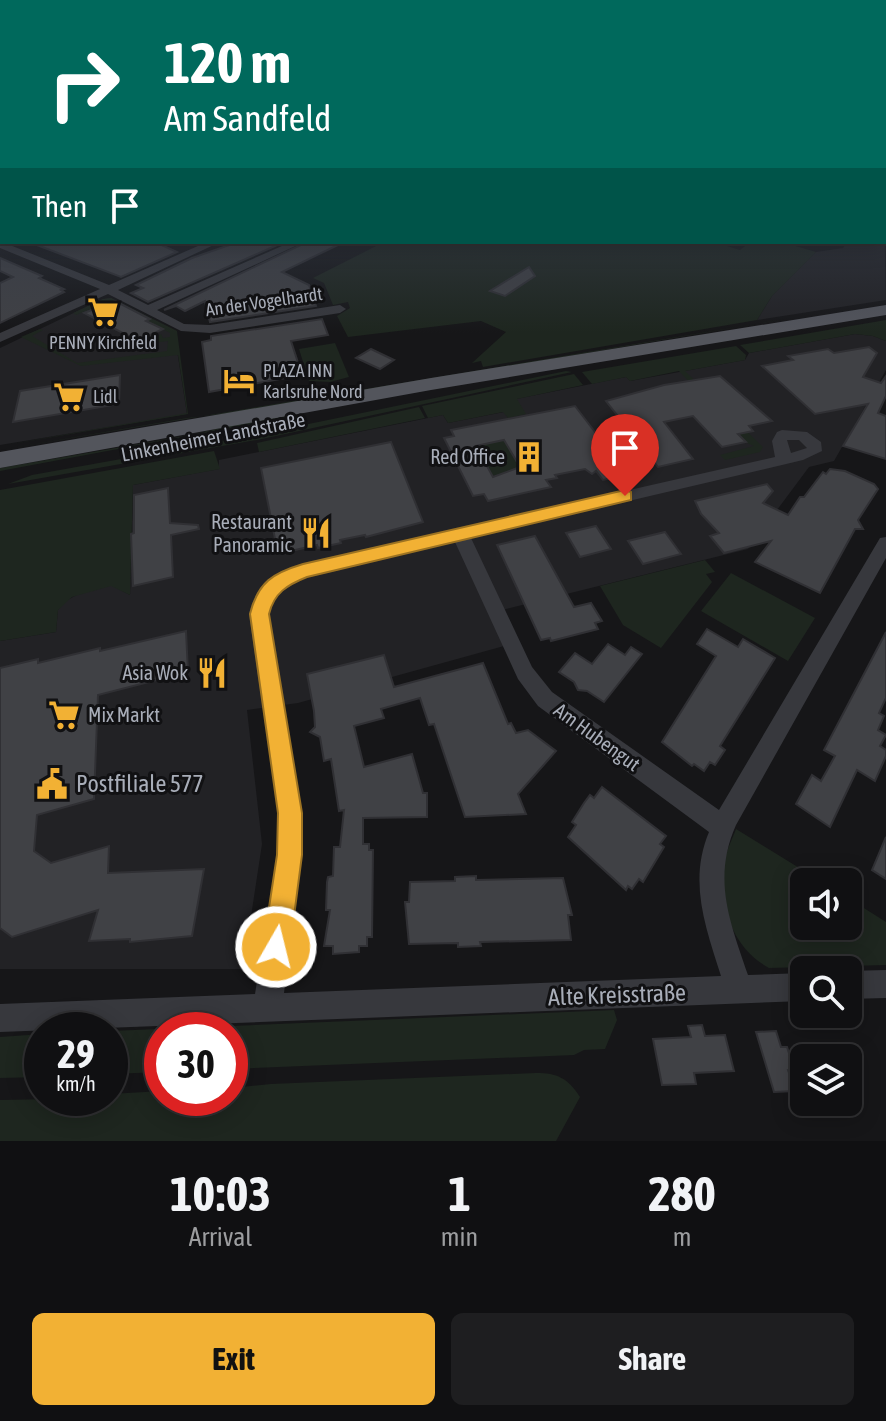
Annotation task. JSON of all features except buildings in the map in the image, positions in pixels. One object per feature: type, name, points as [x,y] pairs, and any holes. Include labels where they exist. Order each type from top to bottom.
[{"type":"main road","name":"Linkenheimer Landstraße","points":[[0,460],[431,384],[886,310]]},
{"type":"main road","name":"Linkenheimer Landstraße","points":[[0,476],[331,414],[518,372]]},
{"type":"street","name":"An der Vogelhardt","points":[[0,244],[106,288],[181,327],[203,330],[340,309]]},
{"type":"street","points":[[179,244],[195,251]]},
{"type":"street","points":[[0,338],[106,288],[211,244]]},
{"type":"street","points":[[148,310],[295,244]]},
{"type":"street","points":[[268,1005],[291,835],[288,793],[260,605],[270,588],[292,574],[782,459]]},
{"type":"street","name":"Am Hubengut","points":[[460,534],[525,673],[545,699],[723,828]]},
{"type":"street","points":[[739,990],[712,886],[713,857],[723,828],[886,543]]},
{"type":"street","points":[[862,985],[886,984]]},
{"type":"street","name":"Alte Kreisstraße","points":[[0,1018],[268,1005],[790,988]]},
{"type":"shaded area","points":[[380,244],[720,244],[740,250],[748,244],[789,244],[816,252],[772,296],[757,320],[483,367],[481,361],[472,363],[506,332],[481,321],[348,337],[337,316],[350,308],[348,302],[333,305],[324,283],[313,278]]},
{"type":"shaded area","points":[[846,244],[885,244],[886,300],[757,320],[772,296],[816,252],[843,248]]},
{"type":"shaded area","points":[[111,298],[174,331],[187,414],[0,445],[0,348]]},
{"type":"shaded area","points":[[111,298],[177,331],[188,414],[0,446],[187,413],[178,355],[81,366],[21,337],[43,330],[32,336],[77,363],[167,351],[168,341],[144,344],[161,334],[163,338],[170,337],[170,333],[109,302],[76,315],[73,313]]},
{"type":"shaded area","points":[[785,319],[249,411],[202,416]]},
{"type":"shaded area","points":[[886,320],[886,341],[855,334],[749,353],[740,345]]},
{"type":"shaded area","points":[[855,334],[886,341],[886,370],[834,461],[809,467],[748,549],[490,613],[504,646],[298,703],[247,710],[262,844],[243,969],[0,969],[0,641],[56,632],[58,610],[64,602],[82,592],[111,585],[130,595],[133,485],[219,469],[219,460],[443,415],[448,423],[504,412],[516,399],[626,377],[630,381],[745,360],[749,353]]},
{"type":"shaded area","points":[[335,343],[349,377],[330,382],[309,381],[299,349]]},
{"type":"shaded area","points":[[736,346],[746,355],[745,360],[685,371],[763,447],[760,452],[725,460],[720,455],[754,446],[747,443],[679,371],[630,381],[626,377],[592,384],[582,372]]},
{"type":"shaded area","points":[[572,372],[262,439],[8,484],[32,475],[260,434]]},
{"type":"shaded area","points":[[574,374],[583,385],[517,399],[526,414],[508,418],[503,412],[448,423],[443,415],[428,418],[422,406]]},
{"type":"shaded area","points":[[419,407],[425,418],[259,452],[257,443]]},
{"type":"shaded area","points":[[301,415],[0,471],[0,468],[185,436],[266,418]]},
{"type":"shaded area","points":[[202,416],[0,450],[187,418]]},
{"type":"shaded area","points":[[504,440],[521,469],[492,476],[476,446]]},
{"type":"shaded area","points":[[214,451],[220,469],[133,485],[130,595],[111,586],[72,597],[58,610],[56,632],[0,641],[0,490]]},
{"type":"shaded area","points":[[705,560],[715,572],[706,574],[712,582],[661,648],[623,625],[600,586]]},
{"type":"shaded area","points":[[731,573],[815,618],[788,661],[701,611]]},
{"type":"shaded area","points":[[736,829],[799,868],[790,868],[790,940],[862,940],[862,907],[886,922],[886,965],[862,966],[862,956],[790,956],[790,967],[769,968],[756,959],[730,924],[723,894],[727,851]]},
{"type":"shaded area","points":[[614,1010],[617,1020],[605,1049],[584,1050],[574,1055],[248,1068],[248,1025]]},
{"type":"shaded area","points":[[128,1030],[144,1030],[144,1073],[128,1073]]},
{"type":"shaded area","points":[[24,1035],[24,1077],[0,1078],[0,1037]]},
{"type":"shaded area","points":[[536,1073],[561,1078],[580,1097],[556,1141],[0,1141],[0,1100],[24,1100],[24,1116],[128,1116],[128,1093],[144,1092],[144,1116],[248,1116],[248,1086]]},
{"type":"place","name":"PENNY Kirchfeld","points":[[103,312]]},
{"type":"place","name":"PLAZA INN Karlsruhe Nord","points":[[239,381]]},
{"type":"place","name":"Lidl","points":[[69,397]]},
{"type":"place","name":"Red Office","points":[[529,457]]},
{"type":"place","name":"Restaurant Panoramic","points":[[316,533]]},
{"type":"place","name":"Asia Wok","points":[[212,673]]},
{"type":"place","name":"Mix Markt","points":[[64,715]]},
{"type":"place","name":"Postfiliale 577","points":[[52,784]]},
{"type":"route","points":[[276,947],[291,835],[284,762],[259,614],[264,595],[292,574],[625,496]]}]
